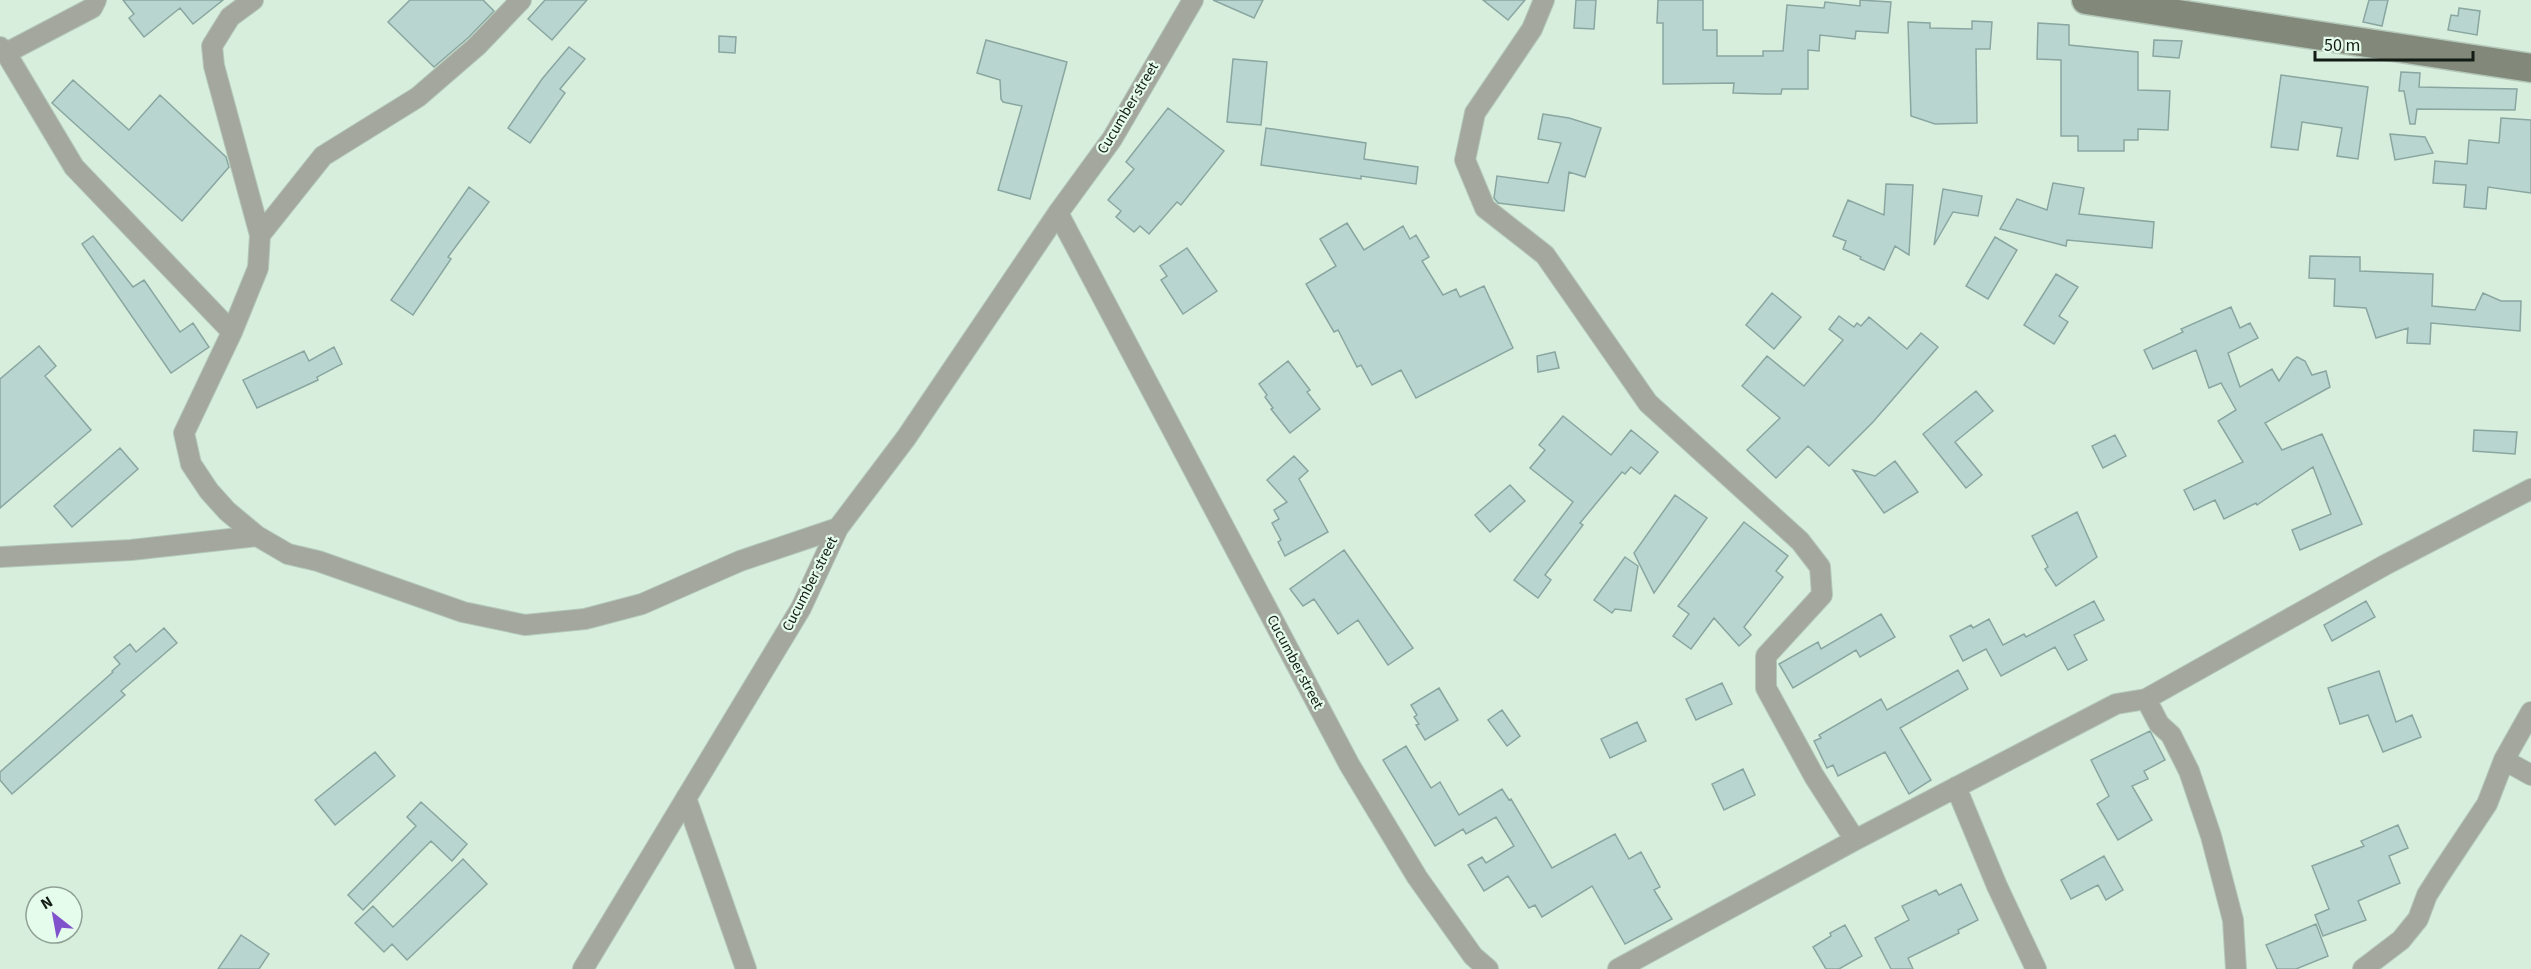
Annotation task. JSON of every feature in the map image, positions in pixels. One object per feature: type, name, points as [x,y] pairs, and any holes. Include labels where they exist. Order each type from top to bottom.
[{"type":"main road","points":[[2096,1],[2531,68]]},
{"type":"street","points":[[96,0],[92,8],[3,50],[74,167],[232,332]]},
{"type":"street","points":[[253,0],[233,9],[212,46],[214,66],[260,235],[258,268],[232,332],[184,433],[191,464],[209,491],[227,511],[257,536],[288,554],[318,561],[463,612],[525,625],[585,619],[642,604],[740,561],[838,528]]},
{"type":"street","points":[[260,235],[323,156],[418,98],[477,46],[520,0]]},
{"type":"street","name":"Cucumber street","points":[[584,968],[801,608],[838,528],[906,438],[1058,213],[1112,139],[1193,0]]},
{"type":"street","points":[[1544,0],[1532,29],[1475,113],[1465,160],[1485,208],[1545,255],[1648,404],[1800,541],[1820,567],[1822,595],[1766,656],[1766,688],[1814,776],[1855,840]]},
{"type":"street","name":"Cucumber street","points":[[1058,213],[1349,764],[1417,877],[1473,956],[1488,969]]},
{"type":"street","points":[[1618,969],[1855,840],[2116,704],[2146,699],[2385,565],[2531,489]]},
{"type":"street","points":[[0,556],[131,550],[257,536]]},
{"type":"street","points":[[2146,699],[2159,724],[2170,735],[2189,771],[2233,920],[2236,969]]},
{"type":"street","points":[[2363,969],[2401,940],[2418,919],[2436,880],[2487,804],[2504,760],[2531,712]]},
{"type":"street","points":[[2504,760],[2531,775]]},
{"type":"street","points":[[1956,787],[1997,886],[2036,969]]},
{"type":"street","points":[[686,798],[746,969]]},
{"type":"building","points":[[123,0],[223,0],[193,24],[180,8],[144,37],[129,18],[134,14]]},
{"type":"building","points":[[410,0],[483,0],[494,11],[469,37],[434,67],[388,22]]},
{"type":"building","points":[[545,0],[587,0],[552,40],[528,19]]},
{"type":"building","points":[[1213,0],[1263,0],[1254,18]]},
{"type":"building","points":[[1483,0],[1525,0],[1508,20]]},
{"type":"building","points":[[1576,0],[1596,0],[1594,29],[1574,28]]},
{"type":"building","points":[[1658,0],[1703,0],[1703,30],[1717,30],[1717,56],[1763,56],[1763,51],[1783,51],[1787,5],[1824,8],[1825,2],[1860,6],[1860,0],[1891,2],[1888,33],[1856,31],[1855,39],[1820,35],[1819,51],[1808,50],[1808,89],[1782,89],[1781,94],[1766,94],[1733,93],[1734,83],[1663,84],[1663,23],[1657,23]]},
{"type":"building","points":[[2369,0],[2388,0],[2382,26],[2363,22]]},
{"type":"building","points":[[2459,8],[2480,11],[2477,35],[2448,30],[2451,15],[2458,16]]},
{"type":"building","points":[[1972,21],[1992,22],[1990,49],[1976,49],[1977,123],[1935,124],[1911,116],[1908,22],[1930,23],[1930,28],[1972,29]]},
{"type":"building","points":[[2038,23],[2069,25],[2069,45],[2138,52],[2138,90],[2170,91],[2168,130],[2138,129],[2138,140],[2124,140],[2124,151],[2078,151],[2078,136],[2061,136],[2061,60],[2037,59]]},
{"type":"building","points":[[719,36],[736,37],[735,53],[719,52]]},
{"type":"building","points":[[986,40],[1067,62],[1030,199],[998,190],[1022,106],[1003,102],[1000,80],[977,73]]},
{"type":"building","points":[[2154,40],[2182,41],[2179,58],[2153,56]]},
{"type":"building","points":[[569,47],[585,59],[560,89],[565,93],[530,143],[508,128],[542,79]]},
{"type":"building","points":[[1233,59],[1267,62],[1261,125],[1227,122]]},
{"type":"building","points":[[2401,72],[2420,73],[2419,87],[2517,89],[2515,110],[2417,109],[2415,124],[2410,124],[2404,91],[2399,91]]},
{"type":"building","points":[[2281,75],[2368,87],[2358,159],[2337,156],[2342,128],[2302,122],[2298,150],[2271,147]]},
{"type":"building","points":[[73,80],[129,130],[160,95],[226,157],[229,167],[182,221],[52,103]]},
{"type":"building","points":[[1168,108],[1224,151],[1181,205],[1177,202],[1149,234],[1140,226],[1134,232],[1116,217],[1121,211],[1108,200],[1134,169],[1126,162]]},
{"type":"building","points":[[1543,114],[1569,118],[1601,128],[1585,177],[1569,172],[1564,211],[1498,203],[1494,198],[1497,176],[1548,183],[1561,143],[1538,139]]},
{"type":"building","points":[[2501,118],[2531,120],[2531,193],[2488,187],[2486,209],[2464,207],[2466,185],[2433,183],[2435,161],[2467,164],[2469,140],[2499,143]]},
{"type":"building","points":[[1266,128],[1366,143],[1364,159],[1418,167],[1416,184],[1261,165]]},
{"type":"building","points":[[2390,134],[2425,137],[2433,153],[2395,160]]},
{"type":"building","points":[[2053,183],[2084,188],[2079,214],[2154,222],[2152,248],[2067,240],[2066,246],[2000,229],[2017,199],[2047,210]]},
{"type":"building","points":[[1886,184],[1913,185],[1909,255],[1895,246],[1884,270],[1843,249],[1846,241],[1833,236],[1848,200],[1884,215]]},
{"type":"building","points":[[469,187],[489,202],[448,257],[451,259],[413,315],[391,300]]},
{"type":"building","points":[[1943,189],[1982,196],[1978,216],[1953,212],[1934,245]]},
{"type":"building","points":[[1347,223],[1364,250],[1403,226],[1410,239],[1416,235],[1429,257],[1422,261],[1443,295],[1456,289],[1460,297],[1484,286],[1513,348],[1416,398],[1401,370],[1372,385],[1361,365],[1357,367],[1338,330],[1334,332],[1306,284],[1336,266],[1320,239]]},
{"type":"building","points":[[93,236],[133,287],[144,280],[180,332],[193,323],[209,347],[171,373],[82,244]]},
{"type":"building","points":[[1995,237],[2017,250],[1988,299],[1966,286]]},
{"type":"building","points":[[1187,248],[1217,291],[1183,314],[1161,280],[1167,276],[1160,266]]},
{"type":"building","points":[[2310,256],[2360,257],[2360,271],[2433,274],[2432,306],[2475,310],[2483,293],[2501,301],[2521,301],[2520,331],[2431,323],[2430,344],[2407,343],[2408,328],[2376,338],[2366,308],[2334,306],[2335,279],[2309,278]]},
{"type":"building","points":[[2056,274],[2078,287],[2059,316],[2068,322],[2054,344],[2024,325]]},
{"type":"building","points":[[1772,293],[1801,317],[1774,349],[1746,325]]},
{"type":"building","points":[[2231,307],[2240,328],[2250,323],[2258,338],[2228,353],[2240,387],[2272,369],[2279,381],[2297,357],[2305,361],[2312,375],[2326,371],[2330,387],[2265,423],[2282,450],[2322,434],[2362,524],[2300,550],[2292,530],[2331,514],[2313,467],[2257,505],[2256,503],[2224,519],[2215,500],[2194,510],[2184,490],[2243,462],[2218,421],[2236,410],[2221,383],[2209,388],[2196,350],[2153,369],[2144,350],[2183,332],[2181,329]]},
{"type":"building","points":[[1839,316],[1854,327],[1857,323],[1861,326],[1869,317],[1907,349],[1921,333],[1938,347],[1873,422],[1829,466],[1808,446],[1776,478],[1747,450],[1780,418],[1742,386],[1767,356],[1804,386],[1843,340],[1829,329]]},
{"type":"building","points":[[39,346],[56,366],[45,376],[91,430],[0,508],[0,379]]},
{"type":"building","points":[[334,347],[342,364],[317,377],[318,380],[257,408],[243,380],[304,351],[309,361]]},
{"type":"building","points":[[1555,352],[1559,368],[1538,372],[1537,356]]},
{"type":"building","points":[[1288,361],[1310,390],[1307,392],[1320,409],[1290,433],[1271,409],[1273,408],[1265,397],[1267,395],[1259,384]]},
{"type":"building","points":[[1976,391],[1993,411],[1955,442],[1982,475],[1966,488],[1923,434]]},
{"type":"building","points":[[1563,416],[1611,455],[1631,430],[1658,452],[1640,474],[1631,467],[1625,474],[1622,472],[1580,523],[1583,525],[1545,575],[1551,580],[1538,598],[1514,580],[1573,502],[1530,468],[1545,450],[1539,445]]},
{"type":"building","points":[[2474,430],[2517,432],[2515,454],[2473,451]]},
{"type":"building","points":[[2115,435],[2126,456],[2103,468],[2092,446]]},
{"type":"building","points":[[120,448],[138,469],[72,527],[54,506]]},
{"type":"building","points":[[1294,456],[1308,471],[1299,479],[1328,532],[1285,556],[1278,542],[1281,540],[1272,523],[1279,519],[1274,510],[1287,502],[1267,480]]},
{"type":"building","points":[[1895,461],[1918,492],[1884,513],[1853,470],[1875,476]]},
{"type":"building","points":[[1510,485],[1525,501],[1490,532],[1475,515]]},
{"type":"building","points":[[1675,495],[1707,518],[1654,593],[1634,553]]},
{"type":"building","points":[[2077,512],[2097,557],[2056,586],[2045,569],[2048,567],[2032,536]]},
{"type":"building","points":[[1744,522],[1788,556],[1776,571],[1783,577],[1744,627],[1751,635],[1739,646],[1714,618],[1691,649],[1673,636],[1689,614],[1678,606]]},
{"type":"building","points":[[1344,550],[1413,648],[1388,665],[1358,620],[1338,634],[1314,599],[1303,606],[1290,589]]},
{"type":"building","points":[[1625,557],[1638,566],[1631,611],[1615,609],[1612,613],[1594,600]]},
{"type":"building","points":[[2094,601],[2104,620],[2074,635],[2087,660],[2068,670],[2055,647],[2001,676],[1986,649],[1963,661],[1950,636],[1971,625],[1973,628],[1989,619],[2003,645],[2024,634],[2026,637]]},
{"type":"building","points":[[2366,601],[2375,617],[2332,641],[2324,625]]},
{"type":"building","points":[[1881,614],[1895,637],[1860,657],[1856,650],[1793,688],[1779,664],[1818,642],[1821,649]]},
{"type":"building","points":[[164,628],[177,643],[121,691],[125,695],[12,794],[0,780],[0,772],[113,672],[120,664],[114,657],[130,644],[136,652]]},
{"type":"building","points":[[1958,670],[1968,689],[1900,728],[1931,780],[1909,794],[1885,752],[1838,776],[1833,765],[1827,768],[1814,741],[1821,738],[1819,735],[1881,699],[1887,710]]},
{"type":"building","points":[[2379,671],[2396,722],[2412,715],[2421,737],[2383,752],[2368,715],[2340,724],[2328,688]]},
{"type":"building","points":[[1722,683],[1732,704],[1696,720],[1686,699]]},
{"type":"building","points":[[1439,688],[1458,720],[1425,740],[1416,725],[1419,724],[1414,717],[1417,715],[1411,705]]},
{"type":"building","points":[[1502,710],[1520,736],[1507,746],[1488,720]]},
{"type":"building","points":[[1637,722],[1646,741],[1610,758],[1601,739]]},
{"type":"building","points":[[2150,731],[2165,760],[2144,771],[2148,779],[2132,786],[2152,820],[2118,840],[2097,804],[2109,796],[2091,760]]},
{"type":"building","points":[[1406,746],[1431,788],[1440,782],[1459,815],[1502,789],[1509,800],[1511,799],[1552,868],[1615,834],[1629,859],[1641,852],[1660,887],[1654,890],[1672,919],[1625,944],[1592,886],[1542,917],[1535,905],[1529,908],[1508,876],[1484,891],[1468,865],[1482,857],[1486,863],[1514,846],[1496,817],[1466,834],[1463,829],[1435,846],[1383,760]]},
{"type":"building","points":[[375,752],[395,776],[335,825],[315,800]]},
{"type":"building","points":[[1743,769],[1755,795],[1724,810],[1712,784]]},
{"type":"building","points":[[421,802],[467,844],[452,861],[431,841],[363,910],[348,895],[416,826],[407,817]]},
{"type":"building","points":[[2398,825],[2408,848],[2389,856],[2400,883],[2358,901],[2366,920],[2323,936],[2315,915],[2329,909],[2312,866],[2364,846],[2361,841]]},
{"type":"building","points":[[2104,856],[2123,890],[2106,900],[2098,885],[2071,899],[2061,880]]},
{"type":"building","points":[[463,859],[487,884],[407,960],[392,944],[384,952],[355,923],[373,906],[393,927]]},
{"type":"building","points":[[1961,884],[1978,920],[1958,930],[1959,933],[1908,958],[1913,969],[1891,969],[1875,938],[1909,920],[1902,906],[1936,890],[1939,895]]},
{"type":"building","points":[[2316,924],[2328,956],[2296,969],[2277,969],[2266,945]]},
{"type":"building","points":[[1845,925],[1862,956],[1839,969],[1826,969],[1813,947],[1831,936],[1830,933]]},
{"type":"building","points":[[241,935],[269,954],[259,969],[218,969]]}]
